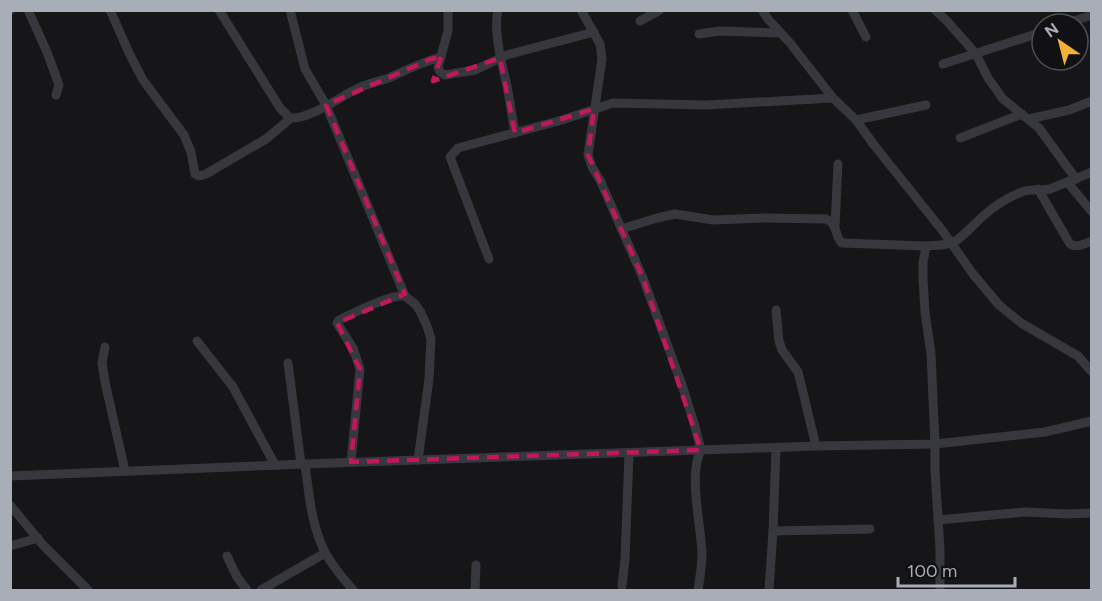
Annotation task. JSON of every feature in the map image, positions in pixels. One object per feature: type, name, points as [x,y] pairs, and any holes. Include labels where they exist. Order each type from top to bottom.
[{"type":"street","points":[[28,10],[59,85],[56,95]]},
{"type":"street","points":[[110,10],[143,80],[184,135],[197,176],[203,176],[266,139],[291,117],[302,116],[361,87],[441,57]]},
{"type":"street","points":[[219,10],[280,108],[291,117]]},
{"type":"street","points":[[290,10],[305,69],[326,105],[405,296],[415,304],[427,326],[430,339],[429,379],[418,460]]},
{"type":"street","points":[[448,10],[448,31],[439,64],[439,69],[445,75],[476,70],[500,58],[594,32]]},
{"type":"street","points":[[498,10],[497,31],[500,58],[515,133]]},
{"type":"street","points":[[581,10],[600,44],[602,59],[588,155],[643,278],[682,385],[701,450],[697,458],[695,473],[702,553],[698,591]]},
{"type":"street","points":[[640,21],[660,10]]},
{"type":"street","points":[[762,10],[833,98],[856,120],[999,305],[1028,328],[1078,356],[1092,372]]},
{"type":"street","points":[[852,10],[866,37]]},
{"type":"street","points":[[935,10],[976,54],[988,78],[1003,99],[1039,128],[1092,212]]},
{"type":"street","points":[[699,34],[720,31],[780,33]]},
{"type":"street","points":[[943,64],[1030,36]]},
{"type":"street","points":[[597,92],[613,103]]},
{"type":"street","points":[[489,259],[450,156],[458,148],[613,103],[706,105],[833,98]]},
{"type":"street","points":[[960,138],[1026,117],[1069,110],[1092,101]]},
{"type":"street","points":[[856,120],[926,105]]},
{"type":"street","points":[[838,165],[835,226],[838,239],[842,243],[926,246],[951,243],[984,215],[1023,191],[1050,189],[1092,172]]},
{"type":"street","points":[[1038,189],[1070,244],[1078,246],[1092,241]]},
{"type":"street","points":[[621,229],[675,214],[713,220],[826,219],[835,226]]},
{"type":"street","points":[[926,246],[923,279],[931,354],[940,591]]},
{"type":"street","points":[[351,462],[360,369],[353,348],[339,328],[337,321],[392,298],[405,296]]},
{"type":"street","points":[[776,310],[779,341],[782,350],[798,372],[816,446]]},
{"type":"street","points":[[197,341],[233,387],[275,465]]},
{"type":"street","points":[[105,347],[102,363],[105,382],[125,471]]},
{"type":"street","points":[[288,363],[303,464],[318,536],[325,553],[352,591]]},
{"type":"street","points":[[10,476],[351,462],[935,444],[1045,432],[1092,421]]},
{"type":"street","points":[[769,591],[776,448]]},
{"type":"street","points":[[622,586],[629,453]]},
{"type":"street","points":[[10,505],[88,591]]},
{"type":"street","points":[[938,520],[1025,512],[1092,513]]},
{"type":"street","points":[[773,531],[870,529]]},
{"type":"street","points":[[10,546],[38,538]]},
{"type":"street","points":[[261,591],[325,553]]},
{"type":"street","points":[[227,556],[247,591]]},
{"type":"street","points":[[475,591],[476,565]]},
{"type":"highlighted area","points":[[441,57],[433,81],[500,58],[515,133],[594,109],[588,155],[643,278],[701,450],[351,462],[360,369],[337,323],[405,294],[326,105],[431,59]]}]
